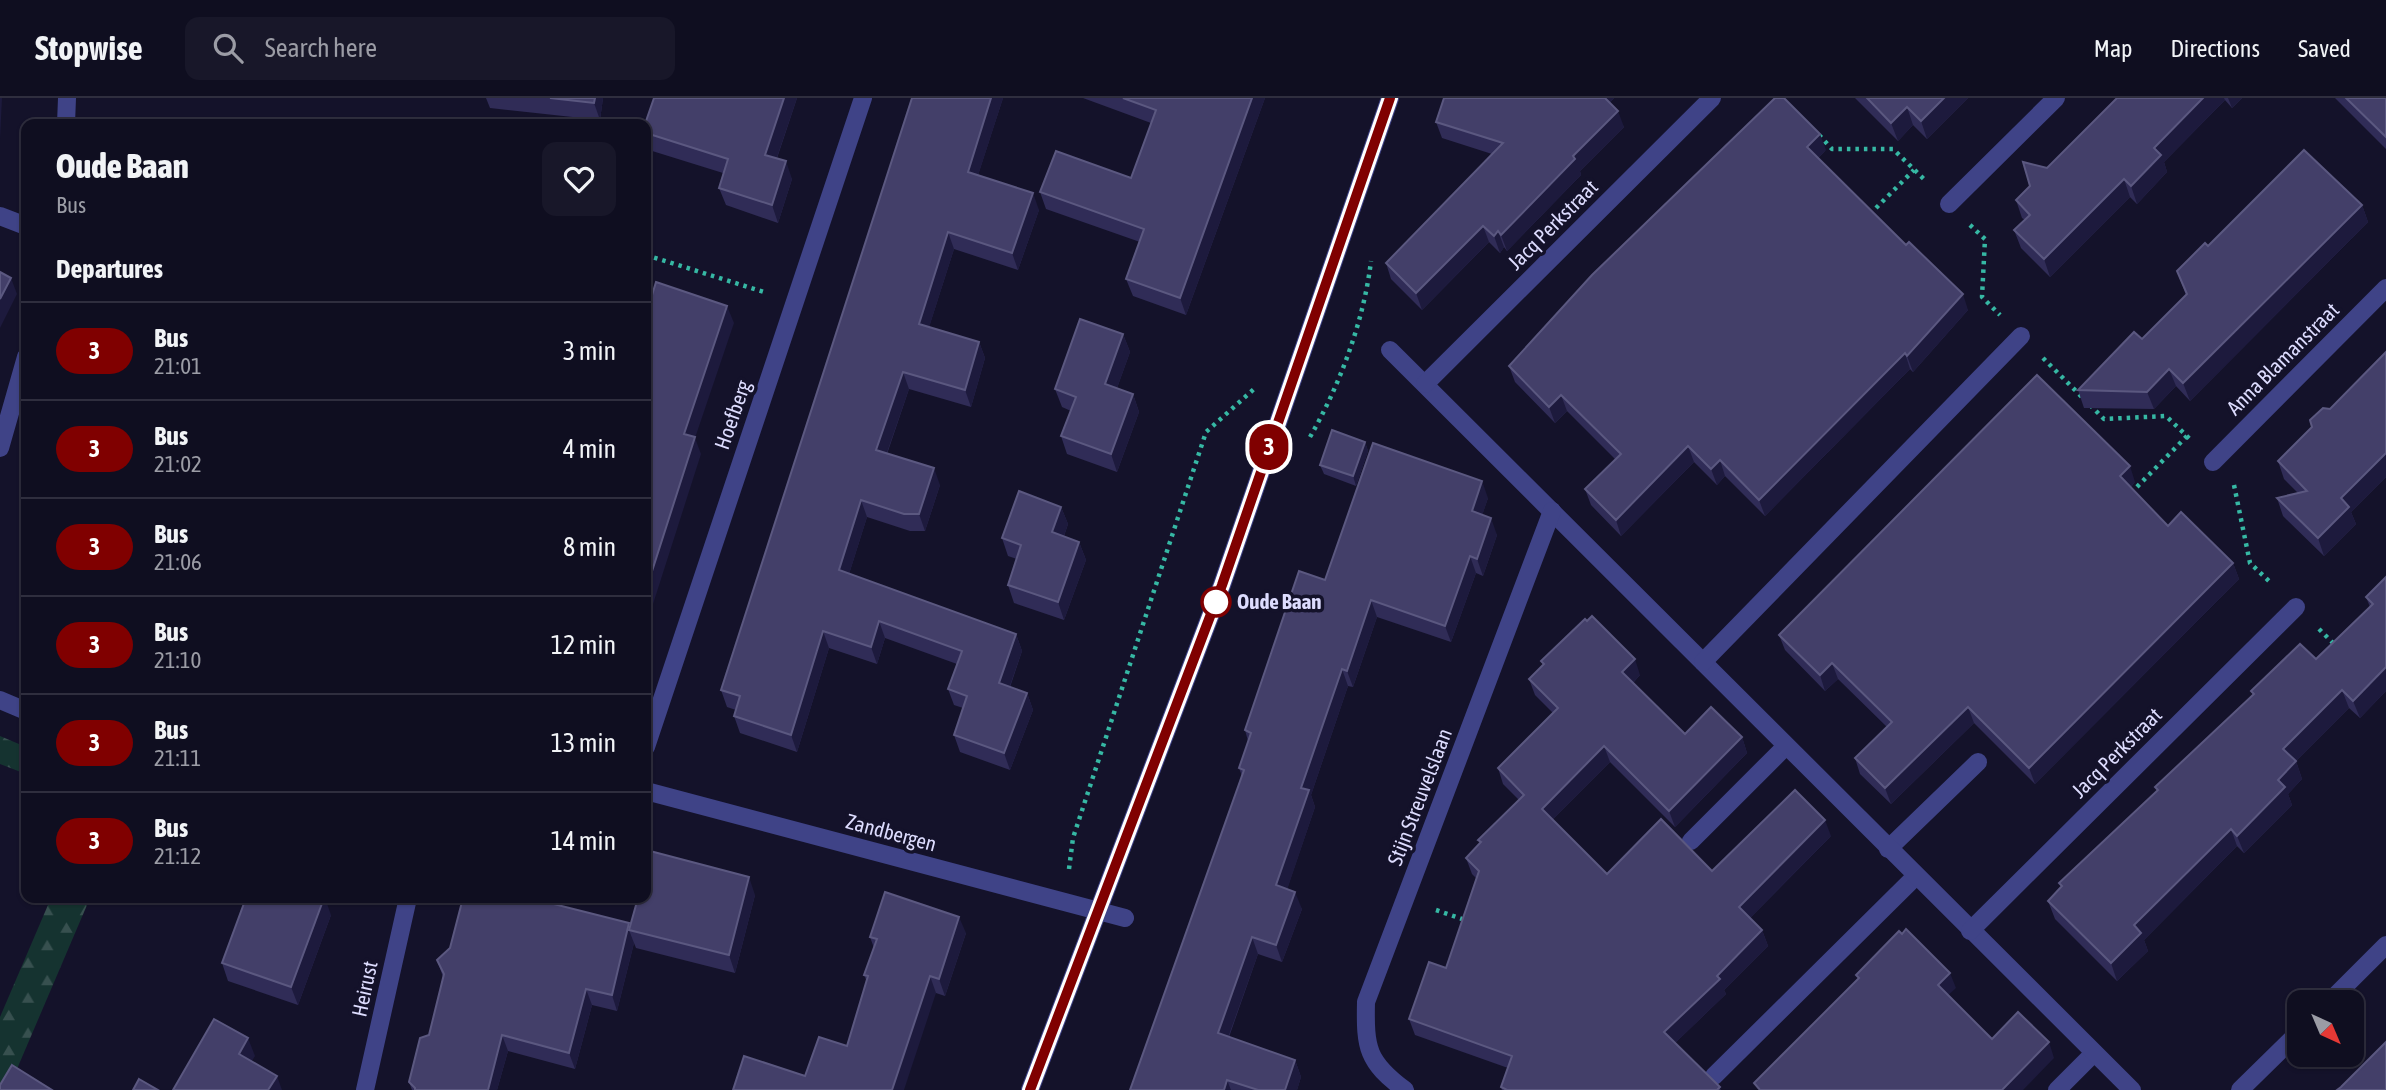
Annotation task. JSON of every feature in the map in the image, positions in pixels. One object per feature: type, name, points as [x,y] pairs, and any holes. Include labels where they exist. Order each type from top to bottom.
[{"type":"street","points":[[66,119],[67,98]]},
{"type":"street","name":"Hoefberg","points":[[651,732],[863,98]]},
{"type":"street","points":[[1030,1090],[1100,912],[1222,585],[1390,98]]},
{"type":"street","name":"Jacq Perkstraat","points":[[1425,384],[1712,98]]},
{"type":"street","points":[[1949,204],[2056,98]]},
{"type":"street","points":[[0,216],[21,224]]},
{"type":"street","name":"Anna Blamanstraat","points":[[2213,462],[2386,288]]},
{"type":"street","points":[[1703,662],[2021,336]]},
{"type":"street","points":[[1390,350],[2132,1090]]},
{"type":"street","points":[[0,448],[21,374]]},
{"type":"street","name":"Stijn Streuvelslaan","points":[[1405,1090],[1380,1072],[1365,1040],[1366,1002],[1552,512]]},
{"type":"street","name":"Jacq Perkstraat","points":[[1970,931],[2296,607]]},
{"type":"street","points":[[0,700],[21,709]]},
{"type":"street","points":[[1691,841],[1786,746]]},
{"type":"street","points":[[1888,849],[1978,762]]},
{"type":"street","name":"Zandbergen","points":[[651,792],[1125,918]]},
{"type":"street","points":[[1714,1076],[1916,876]]},
{"type":"street","name":"Heirust","points":[[365,1090],[407,903]]},
{"type":"street","points":[[2341,990],[2386,945]]},
{"type":"street","points":[[2240,1090],[2287,1044]]},
{"type":"street","points":[[2057,1090],[2094,1052]]},
{"type":"path","points":[[1816,132],[1832,149],[1893,149],[1985,239],[1982,297],[2104,419],[2166,416],[2187,436],[2234,483],[2250,563],[2341,651]]},
{"type":"path","points":[[1866,219],[1914,170]]},
{"type":"path","points":[[651,257],[795,301]]},
{"type":"path","points":[[1065,902],[1073,838],[1206,432],[1260,384]]},
{"type":"path","points":[[2128,496],[2187,436]]},
{"type":"path","points":[[1405,900],[1471,922]]},
{"type":"green space","points":[[0,736],[21,745],[21,772],[0,764]]},
{"type":"green space","points":[[49,903],[88,903],[8,1090],[0,1090],[0,1017]]},
{"type":"building","points":[[550,98],[595,98],[594,103]]},
{"type":"building","points":[[654,98],[784,98],[765,155],[786,161],[772,205],[719,188],[728,159],[651,135],[651,119],[647,119]]},
{"type":"building","points":[[912,98],[991,98],[968,172],[1033,193],[1012,253],[948,232],[919,324],[979,342],[965,390],[903,372],[876,450],[934,468],[919,514],[904,514],[861,500],[839,570],[1016,634],[999,683],[1027,693],[1004,753],[954,735],[967,696],[948,689],[962,651],[879,621],[871,647],[823,631],[791,735],[734,716],[740,696],[721,690]]},
{"type":"building","points":[[1123,98],[1252,98],[1180,298],[1126,279],[1144,229],[1040,192],[1056,151],[1131,178],[1156,110]]},
{"type":"building","points":[[1444,98],[1605,98],[1618,111],[1501,235],[1498,231],[1494,236],[1483,226],[1416,293],[1386,263],[1503,143],[1436,122]]},
{"type":"building","points":[[1775,98],[1784,98],[1820,134],[1807,147],[1906,245],[1909,242],[1963,294],[1907,356],[1905,353],[1759,500],[1720,460],[1711,469],[1688,446],[1616,520],[1585,489],[1621,454],[1561,395],[1549,407],[1509,366],[1592,275]]},
{"type":"building","points":[[1867,98],[1944,98],[1921,121],[1907,107],[1891,123]]},
{"type":"building","points":[[2117,98],[2203,98],[2154,148],[2161,155],[2131,186],[2124,179],[2044,259],[2014,230],[2030,215],[2016,200],[2030,186],[2023,162],[2047,168]]},
{"type":"building","points":[[2346,98],[2386,98],[2386,137]]},
{"type":"building","points":[[2304,150],[2362,205],[2183,383],[2169,369],[2147,392],[2078,390],[2134,332],[2142,339],[2187,294],[2177,271],[2205,243],[2208,246]]},
{"type":"building","points":[[0,272],[11,278],[0,299]]},
{"type":"building","points":[[656,282],[727,306],[684,434],[695,437],[651,574],[651,298]]},
{"type":"building","points":[[1080,319],[1123,334],[1105,384],[1133,394],[1111,454],[1061,436],[1076,397],[1055,389]]},
{"type":"building","points":[[2386,352],[2386,453],[2341,498],[2349,507],[2318,538],[2277,498],[2307,491],[2278,461],[2312,427],[2310,420],[2323,408],[2330,409]]},
{"type":"building","points":[[2037,375],[2130,466],[2120,476],[2168,526],[2181,512],[2233,563],[2029,768],[1968,707],[1885,788],[1855,758],[1892,722],[1832,663],[1820,675],[1779,635]]},
{"type":"building","points":[[1332,430],[1365,442],[1353,476],[1320,465]]},
{"type":"building","points":[[1373,443],[1482,481],[1472,511],[1491,518],[1477,559],[1470,556],[1445,626],[1371,600],[1347,671],[1342,669],[1301,788],[1309,790],[1276,885],[1295,892],[1276,945],[1252,937],[1218,1033],[1295,1060],[1285,1090],[1258,1090],[1227,1080],[1224,1090],[1130,1090],[1244,770],[1239,768],[1251,733],[1245,730],[1299,571],[1325,580]]},
{"type":"building","points":[[1019,491],[1061,507],[1052,532],[1079,542],[1058,602],[1008,585],[1021,545],[1002,538]]},
{"type":"building","points":[[2386,577],[2386,667],[2353,701],[2342,690],[2283,749],[2296,761],[2278,780],[2285,787],[2237,836],[2231,829],[2134,925],[2141,933],[2111,963],[2048,901],[2062,886],[2059,883],[2158,790],[2155,787],[2254,694],[2251,691],[2300,644],[2316,659],[2373,604],[2366,597]]},
{"type":"building","points":[[1592,616],[1635,659],[1622,672],[1685,734],[1711,707],[1742,737],[1669,811],[1604,746],[1542,809],[1607,874],[1661,819],[1712,871],[1795,790],[1825,820],[1739,907],[1762,930],[1717,976],[1720,979],[1664,1032],[1720,1087],[1717,1090],[1507,1090],[1501,1087],[1512,1056],[1409,1019],[1429,962],[1446,968],[1479,871],[1466,858],[1481,842],[1478,840],[1524,795],[1498,768],[1558,708],[1529,679],[1544,664],[1541,661],[1585,619],[1587,621]]},
{"type":"building","points":[[651,851],[749,877],[729,955],[629,930],[637,903],[651,903]]},
{"type":"building","points":[[885,892],[959,917],[939,979],[930,976],[892,1090],[733,1090],[744,1056],[805,1076],[819,1037],[847,1046],[868,976],[864,975],[877,939],[870,937]]},
{"type":"building","points":[[244,903],[322,903],[291,987],[222,963]]},
{"type":"building","points":[[462,903],[550,903],[629,923],[612,995],[586,989],[569,1053],[502,1035],[488,1090],[415,1090],[409,1082],[420,1038],[429,1035],[444,974],[437,960],[450,948]]},
{"type":"building","points":[[1906,929],[1950,973],[1938,985],[1992,1039],[2018,1012],[2049,1042],[2002,1090],[1760,1090],[1754,1083],[1859,978],[1856,975],[1899,931],[1902,934]]},
{"type":"building","points":[[214,1019],[248,1038],[239,1054],[277,1076],[268,1090],[173,1090]]},
{"type":"building","points":[[2386,1042],[2386,1090],[2337,1090],[2360,1068],[2364,1068],[2364,1064]]},
{"type":"building","points":[[12,1065],[52,1090],[0,1090],[0,1085]]},
{"type":"building","points":[[139,1079],[158,1090],[133,1090]]},
{"type":"bus line","name":"3","points":[[1030,1090],[1100,912],[1222,585],[1390,98]]},
{"type":"place","name":"Oude Baan","points":[[1216,602]]}]
